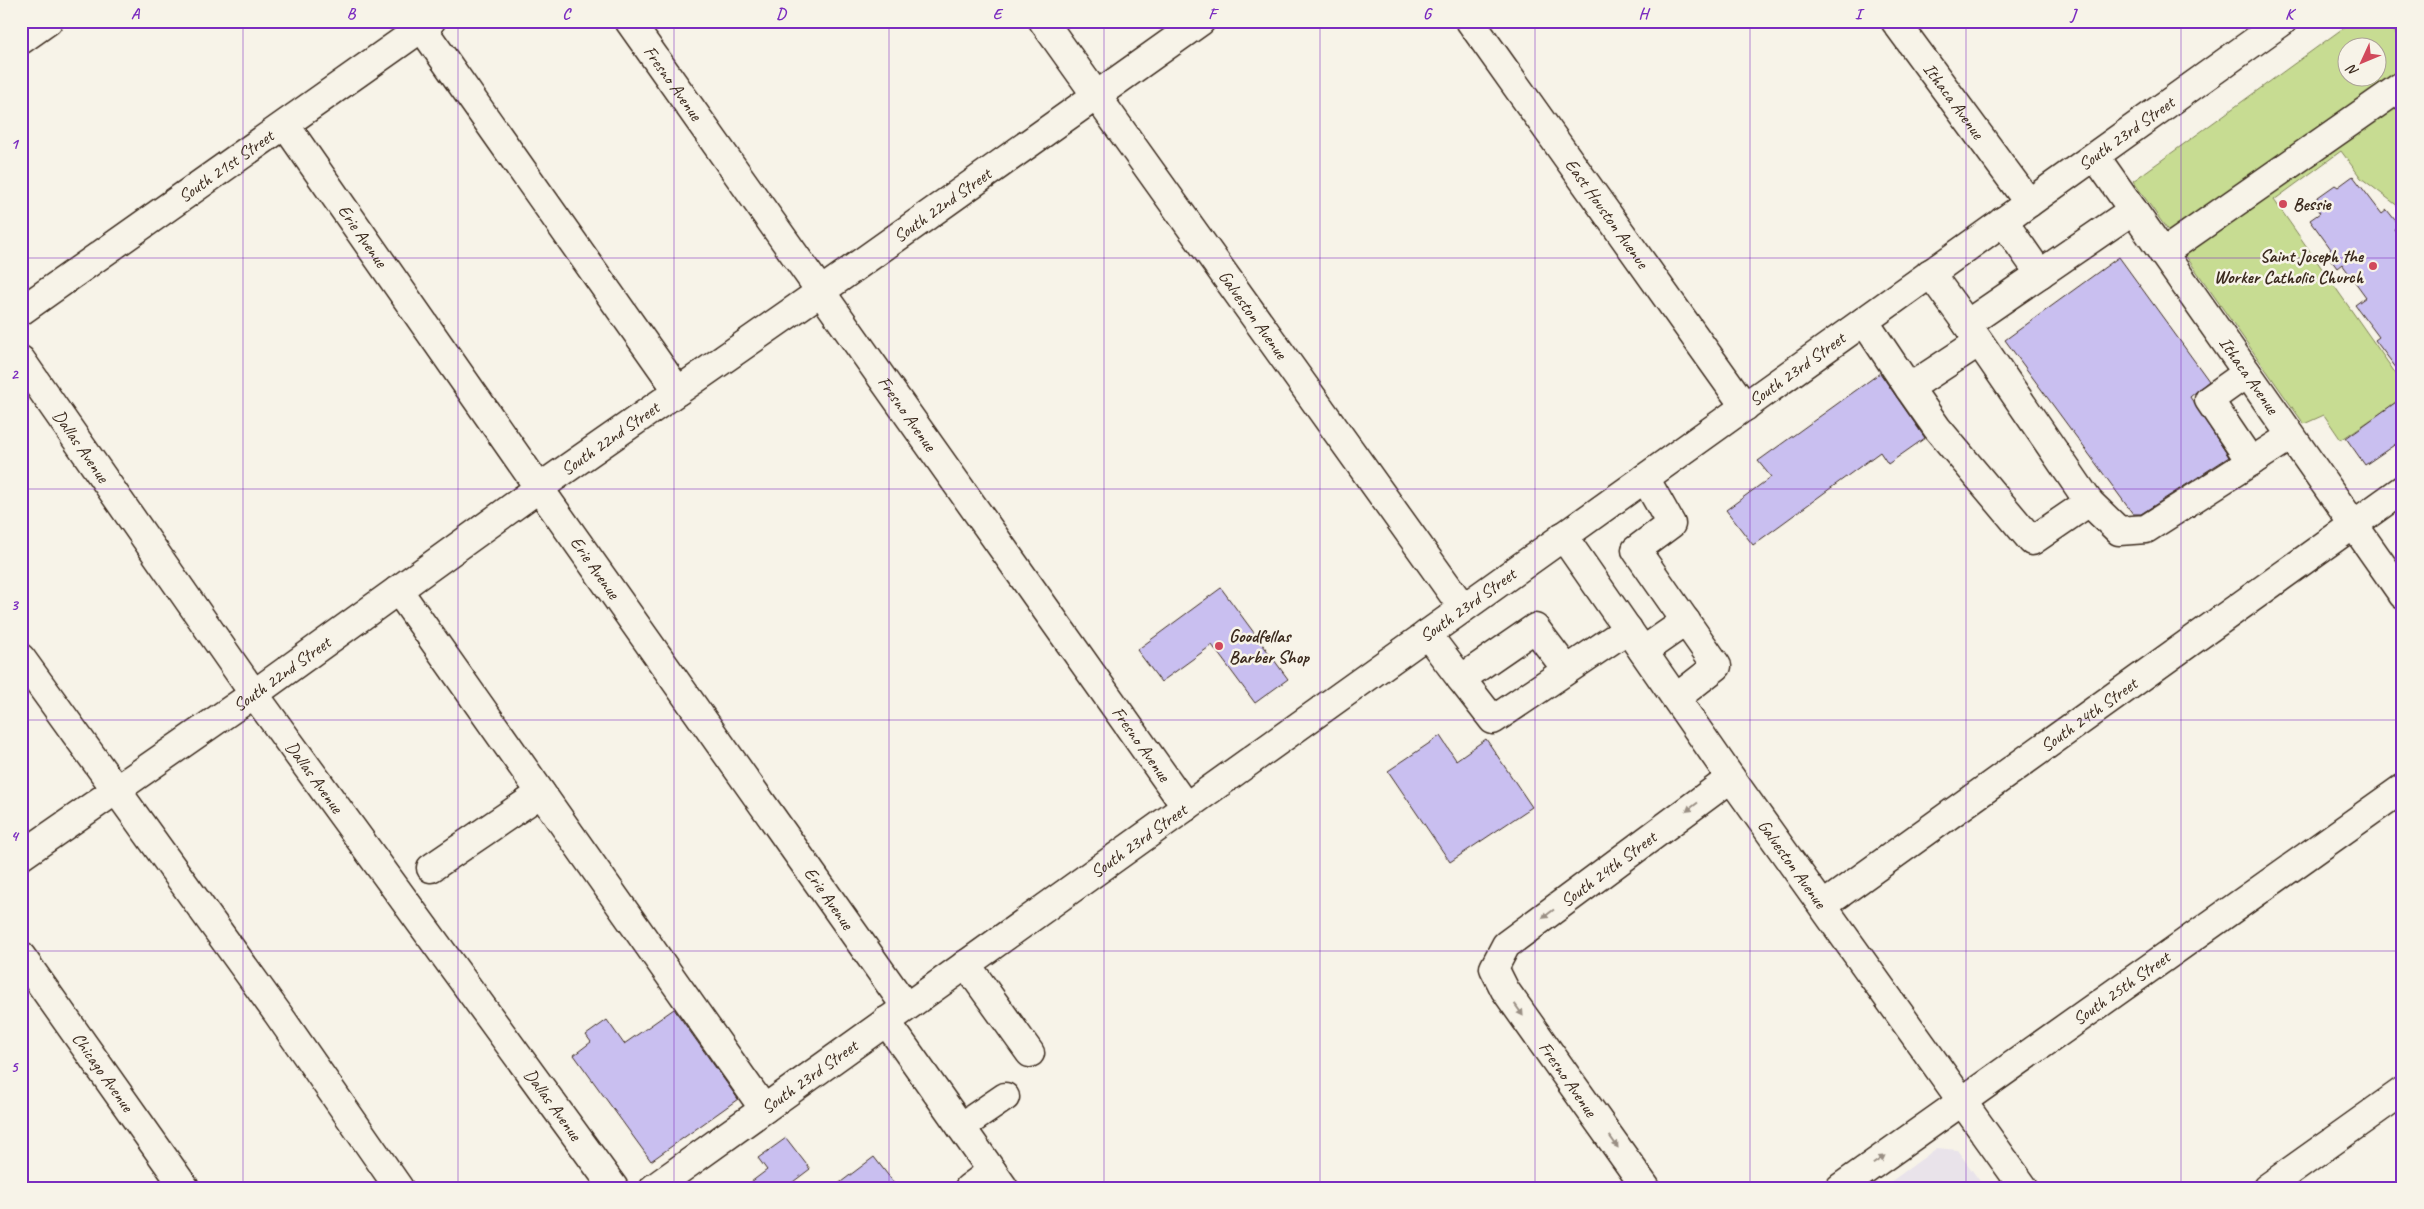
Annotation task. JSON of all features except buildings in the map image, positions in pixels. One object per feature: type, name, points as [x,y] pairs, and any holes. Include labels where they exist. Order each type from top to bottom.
[{"type":"street","points":[[21,40],[48,21]]},
{"type":"street","name":"Fresno Avenue","points":[[629,21],[1186,807]]},
{"type":"street","name":"Galveston Avenue","points":[[1043,21],[1463,608]]},
{"type":"street","name":"South 22nd Street","points":[[21,856],[254,694],[539,488],[820,292],[1201,21]]},
{"type":"street","name":"East Houston Avenue","points":[[1470,21],[1745,406]]},
{"type":"street","name":"Ithaca Avenue","points":[[1895,21],[2029,203]]},
{"type":"street","name":"South 23rd Street","points":[[654,1188],[2283,21]]},
{"type":"street","points":[[427,24],[678,391]]},
{"type":"street","name":"South 21st Street","points":[[21,311],[286,126],[427,24]]},
{"type":"street","points":[[2163,253],[2403,85]]},
{"type":"street","name":"Erie Avenue","points":[[286,126],[539,488],[896,1014],[961,1127],[998,1180]]},
{"type":"street","name":"Ithaca Avenue","points":[[2095,156],[2403,595]]},
{"type":"street","points":[[1909,388],[2040,274],[2132,210]]},
{"type":"street","points":[[2003,221],[2040,274]]},
{"type":"street","points":[[1930,273],[2088,502],[2119,531],[2146,529],[2290,436]]},
{"type":"street","points":[[1864,321],[1937,428],[2032,541],[2088,502]]},
{"type":"street","name":"Dallas Avenue","points":[[21,360],[254,694],[614,1188]]},
{"type":"street","points":[[2247,373],[2209,400],[2251,462]]},
{"type":"street","points":[[1645,478],[1671,524],[1636,550],[1717,666],[1676,698]]},
{"type":"street","name":"South 24th Street","points":[[1824,905],[2403,489]]},
{"type":"street","name":"Galveston Avenue","points":[[1564,536],[1732,778],[2024,1188]]},
{"type":"street","points":[[398,590],[764,1109]]},
{"type":"street","points":[[1427,634],[1493,720],[1567,670],[1686,621]]},
{"type":"street","points":[[1461,679],[1535,628],[1567,670]]},
{"type":"street","points":[[21,658],[399,1188]]},
{"type":"street","name":"South 24th Street","points":[[1494,968],[1506,945],[1732,778]]},
{"type":"street","name":"South 25th Street","points":[[1840,1188],[2403,788]]},
{"type":"street","points":[[431,868],[541,792]]},
{"type":"street","name":"Chicago Avenue","points":[[21,956],[185,1188]]},
{"type":"street","points":[[966,964],[1030,1053]]},
{"type":"street","name":"Fresno Avenue","points":[[1494,968],[1505,990],[1646,1188]]},
{"type":"street","points":[[2267,1188],[2403,1091]]},
{"type":"street","points":[[961,1127],[1004,1097]]},
{"type":"street","points":[[969,1188],[998,1180]]},
{"type":"shaded area","points":[[1937,1148],[1957,1150],[1985,1188],[1882,1188]]},
{"type":"green space","points":[[2353,21],[2387,21],[2403,44],[2403,210],[2361,178],[2341,151],[2274,200],[2403,384],[2403,398],[2341,440],[2324,415],[2304,424],[2133,181]]},
{"type":"place","name":"Bessie","points":[[2283,204]]},
{"type":"place","name":"Saint Joseph the Worker Catholic Church","points":[[2373,266]]},
{"type":"place","name":"Goodfellas Barber Shop","points":[[1219,646]]}]
